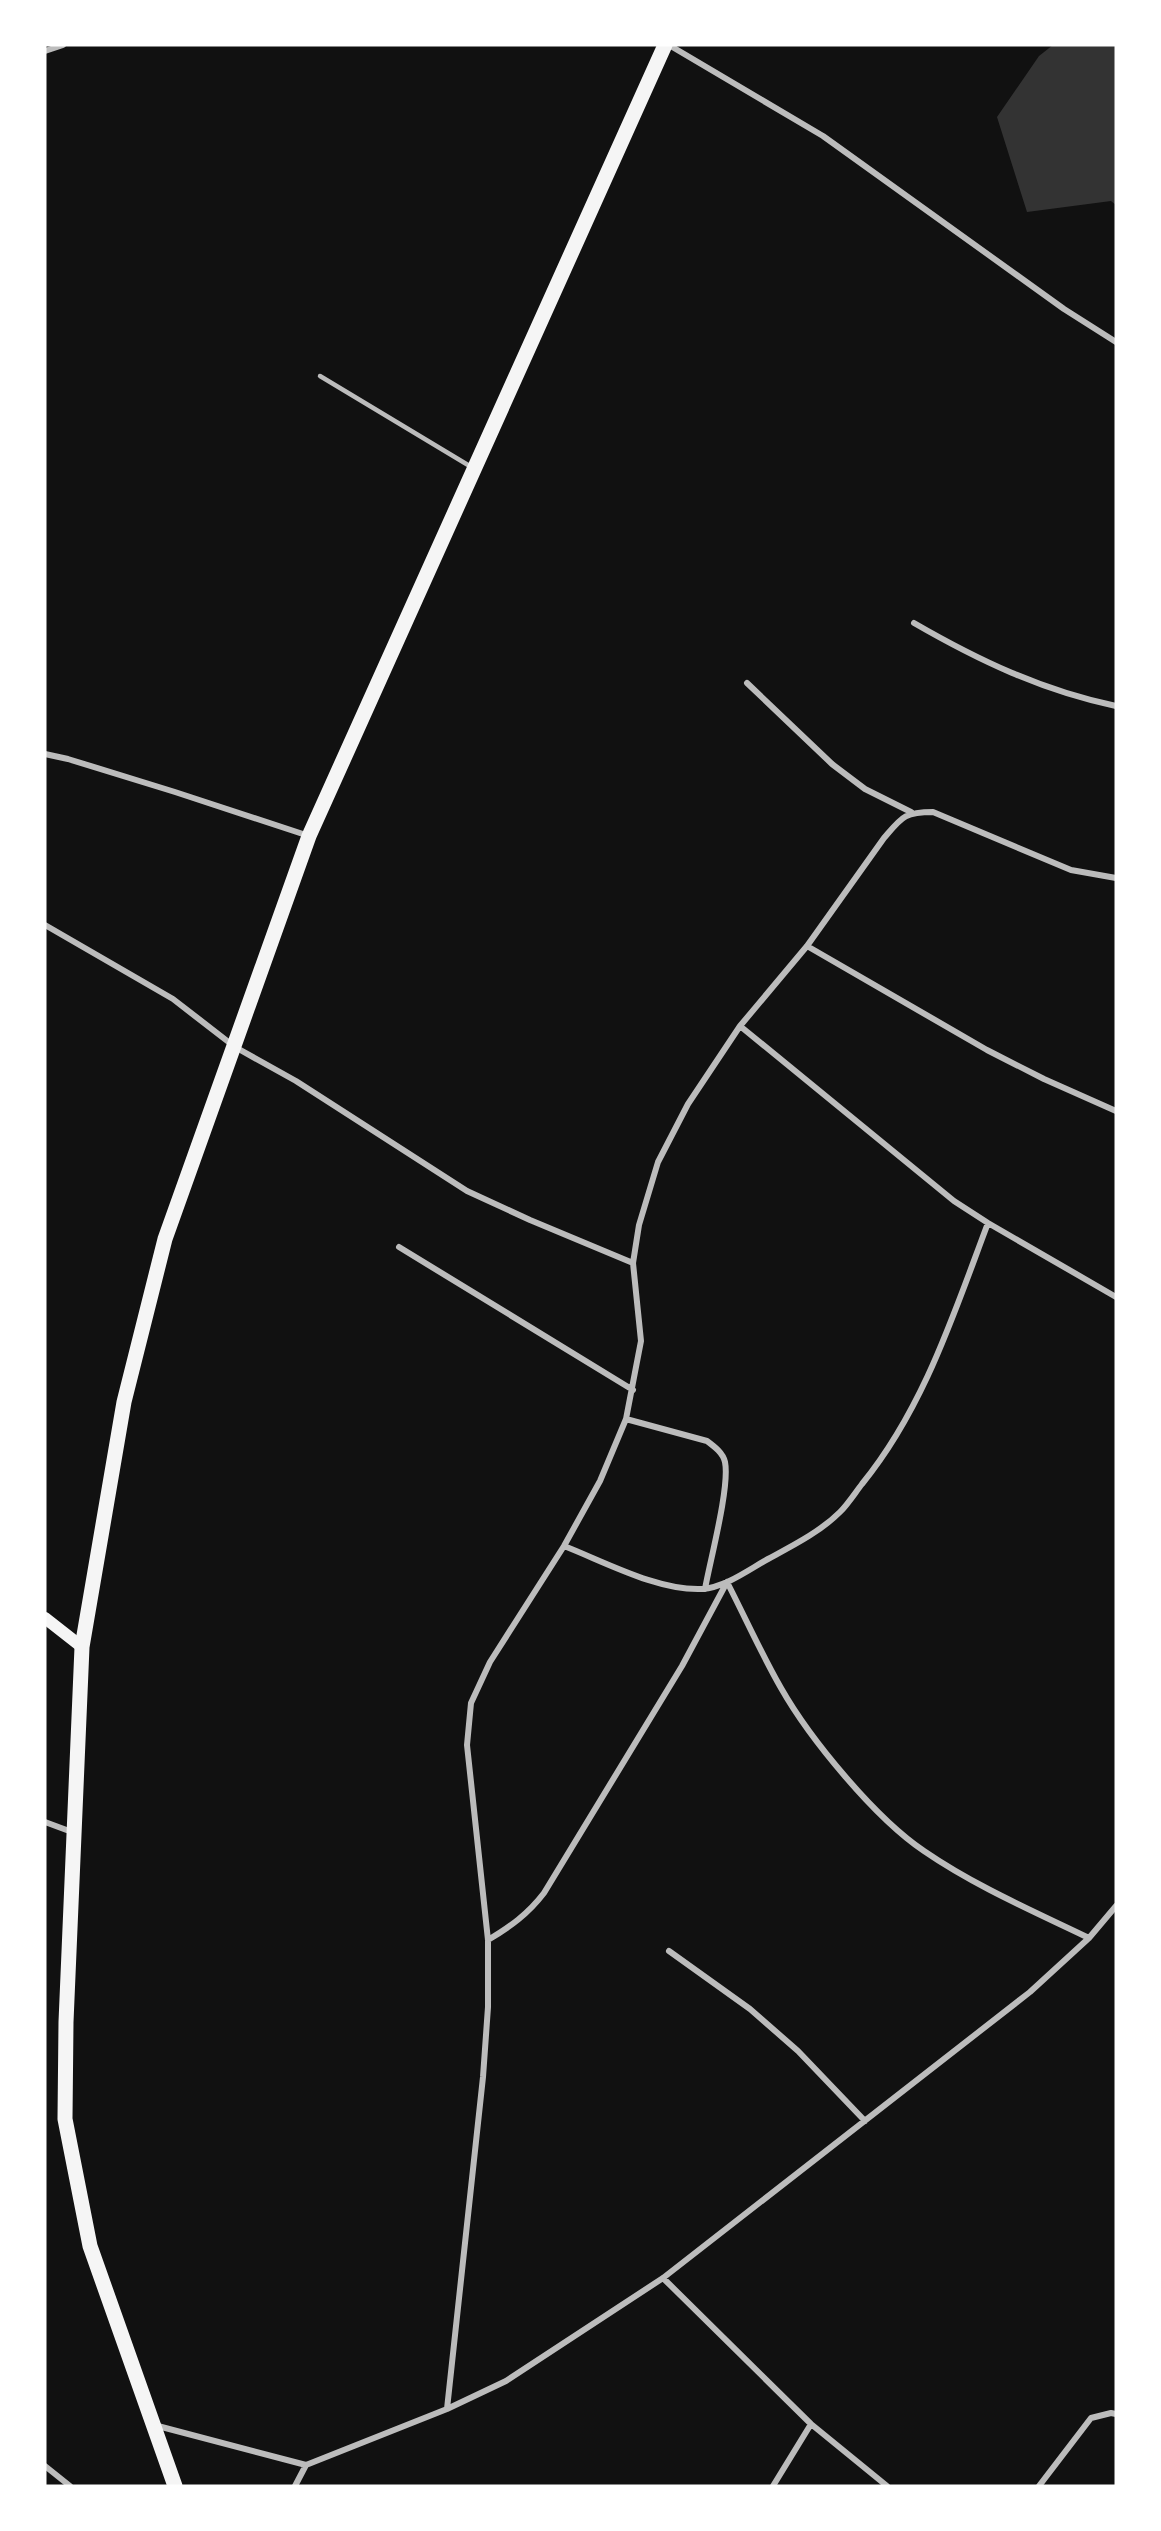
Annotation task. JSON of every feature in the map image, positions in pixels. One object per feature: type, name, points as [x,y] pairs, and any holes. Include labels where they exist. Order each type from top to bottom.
[{"type":"main road","points":[[175,2486],[90,2246],[65,2119],[66,2022],[76,1833],[82,1647],[124,1402],[165,1239],[309,836],[664,45]]},
{"type":"main road","points":[[45,1618],[82,1647]]},
{"type":"street","points":[[45,51],[63,45]]},
{"type":"street","points":[[669,45],[823,136],[1064,309],[1116,342]]},
{"type":"street","points":[[914,623],[961,650],[1021,678],[1116,706]]},
{"type":"street","points":[[747,683],[832,764],[865,789],[911,812],[933,812],[1071,870],[1116,878]]},
{"type":"street","points":[[45,754],[175,792],[309,836]]},
{"type":"street","points":[[447,2409],[483,2077],[488,2007],[488,1940],[467,1745],[471,1703],[490,1662],[564,1546],[600,1481],[626,1419],[641,1341],[633,1263],[639,1224],[658,1162],[688,1104],[740,1026],[807,945],[884,838],[898,822],[911,812]]},
{"type":"street","points":[[45,925],[173,999],[235,1047],[296,1081],[467,1191],[633,1263]]},
{"type":"street","points":[[807,945],[987,1050],[1044,1079],[1116,1111]]},
{"type":"street","points":[[740,1026],[954,1201],[1116,1297]]},
{"type":"street","points":[[564,1546],[659,1583],[684,1588],[705,1588],[727,1582],[801,1541],[839,1512],[882,1460],[927,1377],[946,1335],[988,1223]]},
{"type":"street","points":[[399,1247],[633,1390]]},
{"type":"street","points":[[626,1419],[707,1441],[718,1449],[725,1461],[726,1479],[705,1588]]},
{"type":"street","points":[[727,1582],[781,1689],[817,1741],[868,1802],[922,1850],[961,1874],[1089,1938]]},
{"type":"street","points":[[488,1940],[513,1925],[530,1911],[544,1893],[682,1666],[727,1582]]},
{"type":"street","points":[[45,1822],[76,1833]]},
{"type":"street","points":[[154,2425],[306,2465],[447,2409],[506,2382],[663,2278],[865,2121],[1030,1992],[1089,1938],[1116,1906]]},
{"type":"street","points":[[669,1951],[750,2009],[798,2051],[865,2121]]},
{"type":"street","points":[[663,2278],[811,2424],[887,2486]]},
{"type":"street","points":[[1039,2486],[1091,2418],[1116,2414]]},
{"type":"street","points":[[773,2486],[811,2424]]},
{"type":"street","points":[[295,2486],[306,2465]]},
{"type":"street","points":[[45,2466],[70,2486]]},
{"type":"lane","points":[[320,376],[475,470]]},
{"type":"shaded area","points":[[1053,45],[1116,45],[1116,205],[1111,201],[1027,212],[997,117],[1039,56]]}]
